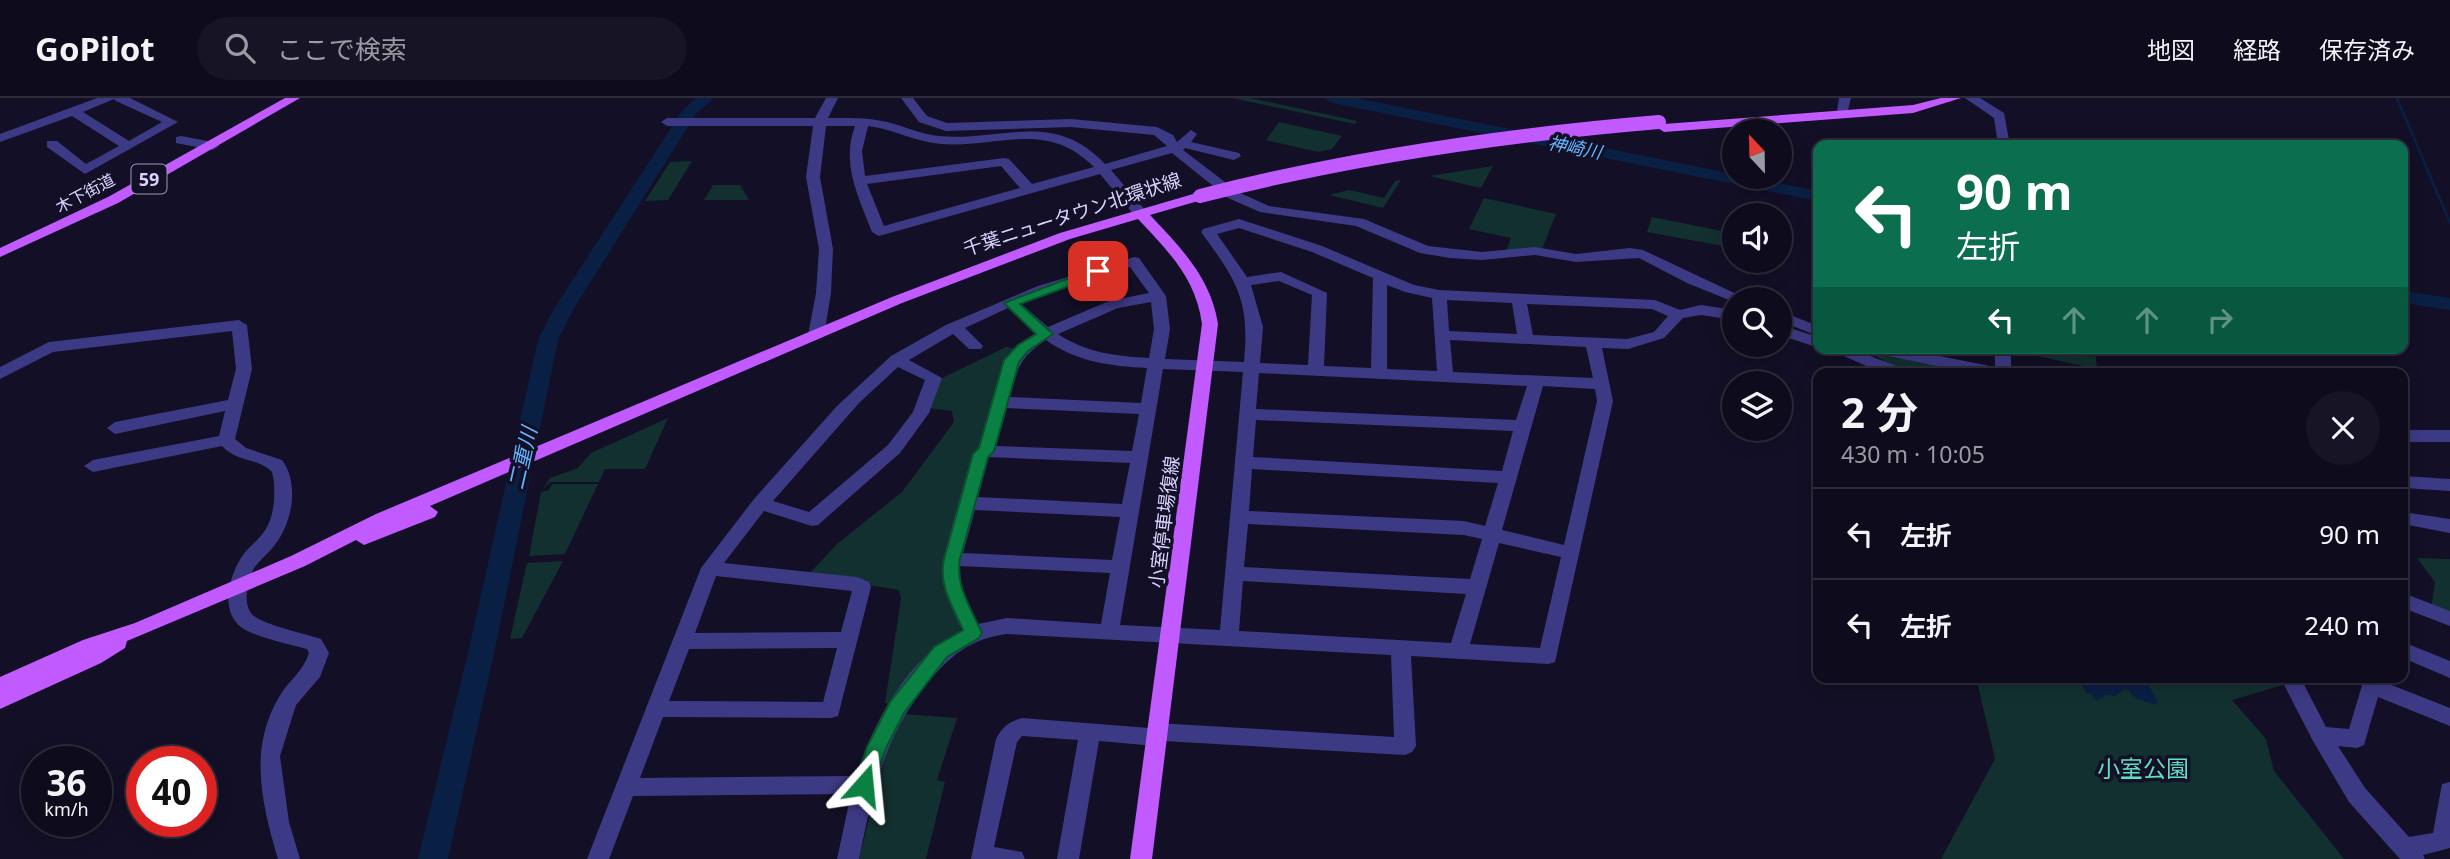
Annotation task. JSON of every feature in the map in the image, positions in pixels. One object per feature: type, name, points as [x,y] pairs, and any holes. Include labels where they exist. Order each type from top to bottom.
[{"type":"main road","name":"木下街道","points":[[0,253],[41,236],[213,146],[294,98]]},
{"type":"main road","name":"千葉ニュータウン北環状線","points":[[1662,125],[1913,109],[1955,98]]},
{"type":"main road","name":"千葉ニュータウン北環状線","points":[[545,457],[816,335],[1011,255],[1204,199],[1337,171],[1525,140],[1844,104],[1913,109]]},
{"type":"main road","name":"千葉ニュータウン北環状線","points":[[0,686],[90,645],[142,628],[298,561],[387,530],[498,477],[995,271],[1143,216]]},
{"type":"main road","name":"小室停車場復線","points":[[1141,859],[1210,324],[1206,298],[1186,263],[1143,216]]},
{"type":"main road","name":"千葉ニュータウン北環状線","points":[[0,701],[94,657],[142,628]]},
{"type":"street","points":[[52,144],[85,170],[172,122],[120,98]]},
{"type":"street","points":[[816,335],[824,299],[826,248],[820,201],[814,184],[818,121],[832,98]]},
{"type":"street","points":[[908,98],[923,119],[937,125],[956,127],[1071,123],[1130,127],[1161,133],[1234,156]]},
{"type":"street","points":[[1971,98],[2000,116],[2003,140]]},
{"type":"street","points":[[0,138],[74,112],[99,100]]},
{"type":"street","points":[[74,112],[128,146]]},
{"type":"street","points":[[667,122],[863,122],[888,124],[923,137],[943,140],[1054,138],[1075,144],[1143,216]]},
{"type":"street","points":[[863,122],[853,152],[859,181],[879,232],[1030,190],[1183,142]]},
{"type":"street","points":[[181,140],[213,146]]},
{"type":"street","points":[[1183,142],[1233,195],[1265,209],[1359,222],[1425,250],[1450,254],[1482,256],[1535,251],[1576,258],[1630,252],[1643,254],[1722,292]]},
{"type":"street","points":[[859,181],[1004,162],[1030,190]]},
{"type":"street","points":[[1229,638],[1250,414],[1255,327],[1252,302],[1245,282],[1227,253],[1208,232],[1239,223],[1317,249],[1410,289],[1439,295],[1655,305],[1678,315]]},
{"type":"street","points":[[598,859],[710,568],[735,531],[870,380],[920,345],[956,327],[1079,276],[1134,261],[1158,296],[1162,329],[1109,631]]},
{"type":"street","points":[[1245,282],[1281,276],[1320,293],[1316,371]]},
{"type":"street","points":[[1379,374],[1380,277]]},
{"type":"street","points":[[1439,295],[1446,377]]},
{"type":"street","points":[[986,451],[1012,360],[1023,348],[1045,334],[1114,304],[1158,296]]},
{"type":"street","points":[[1520,299],[1526,339]]},
{"type":"street","points":[[1011,303],[1062,347],[1108,361],[1602,384]]},
{"type":"street","points":[[1443,335],[1628,344],[1659,335],[1678,315],[1701,310],[1722,311]]},
{"type":"street","points":[[1792,321],[1813,329]]},
{"type":"street","points":[[0,374],[49,347],[239,325],[244,369],[226,440]]},
{"type":"street","points":[[956,327],[975,346]]},
{"type":"street","points":[[1792,334],[1813,341]]},
{"type":"street","points":[[848,859],[864,785],[876,747],[897,708],[941,652],[973,633],[1007,626],[1548,656],[1605,401],[1593,342]]},
{"type":"street","points":[[1849,354],[1885,368]]},
{"type":"street","points":[[1903,354],[1974,368]]},
{"type":"street","points":[[760,503],[812,520],[894,449],[921,413],[934,378],[897,360]]},
{"type":"street","points":[[1458,651],[1536,381]]},
{"type":"street","points":[[1000,402],[1149,409]]},
{"type":"street","points":[[115,428],[234,404]]},
{"type":"street","points":[[1250,414],[1523,426]]},
{"type":"street","points":[[2408,436],[2450,436]]},
{"type":"street","points":[[93,466],[226,440]]},
{"type":"street","points":[[226,440],[240,454],[276,465],[282,472],[283,481],[279,522],[248,560],[241,574],[239,606],[242,617],[249,623],[314,644],[319,653],[313,671],[287,701],[269,756],[278,822],[289,859]]},
{"type":"street","points":[[973,633],[949,572],[981,454],[986,451],[1139,457]]},
{"type":"street","points":[[1245,463],[1508,477]]},
{"type":"street","points":[[2408,482],[2450,485]]},
{"type":"street","points":[[968,502],[1129,511]]},
{"type":"street","points":[[1241,517],[1464,528],[1571,553]]},
{"type":"street","points":[[2408,519],[2450,526]]},
{"type":"street","points":[[952,559],[1121,567]]},
{"type":"street","points":[[655,709],[831,710],[862,587],[857,584],[710,568]]},
{"type":"street","points":[[1236,574],[1477,587]]},
{"type":"street","points":[[2408,602],[2450,619]]},
{"type":"street","points":[[681,640],[850,640]]},
{"type":"street","points":[[1014,859],[981,856],[1010,734],[1022,727],[1405,746],[1401,648]]},
{"type":"street","points":[[2408,652],[2450,670]]},
{"type":"street","points":[[2293,683],[2320,735],[2357,795],[2409,853],[2443,841],[2450,791]]},
{"type":"street","points":[[2320,735],[2357,739],[2370,688],[2376,687],[2450,717]]},
{"type":"street","points":[[1068,859],[1090,732]]},
{"type":"street","points":[[625,787],[864,785]]},
{"type":"green space","points":[[1232,98],[1250,98],[1357,121],[1355,124]]},
{"type":"green space","points":[[1279,122],[1342,136],[1332,149],[1318,152],[1266,140]]},
{"type":"green space","points":[[692,161],[668,200],[645,201],[670,162]]},
{"type":"green space","points":[[1493,166],[1481,188],[1429,176]]},
{"type":"green space","points":[[1401,180],[1383,208],[1329,195],[1349,190],[1384,198],[1395,181]]},
{"type":"green space","points":[[713,185],[740,185],[749,200],[704,200]]},
{"type":"green space","points":[[1484,198],[1556,214],[1542,249],[1506,251],[1511,238],[1469,229]]},
{"type":"green space","points":[[1652,217],[1722,231],[1722,246],[1647,232]]},
{"type":"green space","points":[[1006,347],[1016,349],[947,560],[962,624],[959,632],[940,643],[890,704],[885,703],[901,599],[899,590],[808,575],[837,544],[902,492],[954,422],[952,411],[929,408],[940,379]]},
{"type":"green space","points":[[1872,354],[1956,368],[1896,368]]},
{"type":"green space","points":[[2029,354],[2096,354],[2097,368]]},
{"type":"green space","points":[[668,418],[645,469],[605,469],[599,482],[550,482],[542,490],[550,478],[578,468],[591,453]]},
{"type":"green space","points":[[552,484],[598,484],[565,554],[529,556],[541,492],[549,490]]},
{"type":"green space","points":[[2417,558],[2450,559],[2450,617],[2431,609],[2435,582]]},
{"type":"green space","points":[[563,561],[522,638],[510,639],[527,563]]},
{"type":"green space","name":"小室公園","points":[[1977,683],[2281,683],[2283,685],[2232,700],[2266,739],[2274,771],[2344,859],[1941,859],[1995,759]]},
{"type":"green space","points":[[904,714],[957,718],[937,780],[945,782],[926,859],[859,859],[887,747]]},
{"type":"water","points":[[2081,683],[2147,683],[2158,701],[2155,705],[2136,698],[2126,688],[2115,696],[2106,695],[2096,701],[2092,694],[2086,693]]},
{"type":"waterway","name":"二重川","points":[[433,859],[483,644],[548,340],[563,310],[690,111],[706,98]]},
{"type":"waterway","name":"神崎川","points":[[1332,98],[1813,195]]},
{"type":"waterway","points":[[2397,98],[2450,223]]},
{"type":"waterway","name":"神崎川","points":[[2408,298],[2450,304]]},
{"type":"route","points":[[864,785],[876,747],[897,708],[941,652],[973,633],[953,587],[949,572],[952,559],[981,454],[986,451],[1012,360],[1023,348],[1045,334],[1011,303],[1098,271]]}]
